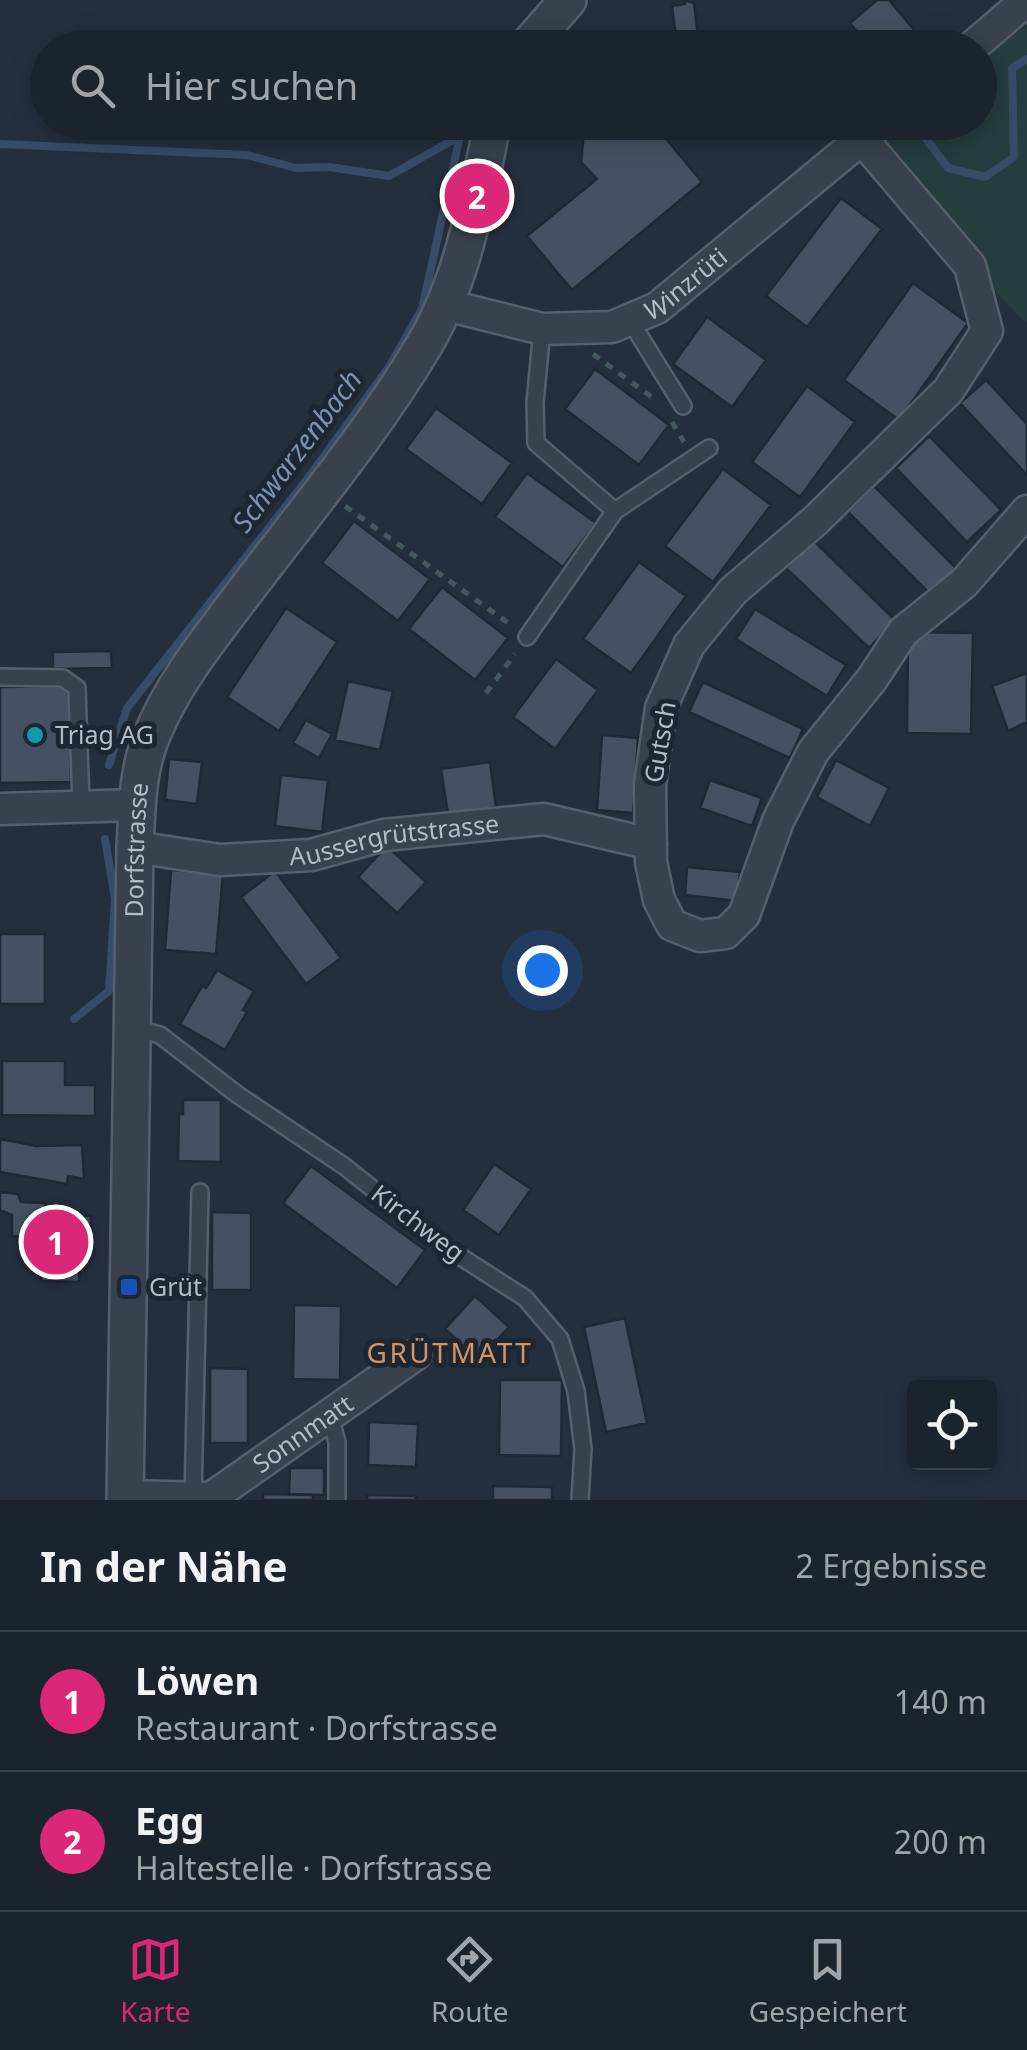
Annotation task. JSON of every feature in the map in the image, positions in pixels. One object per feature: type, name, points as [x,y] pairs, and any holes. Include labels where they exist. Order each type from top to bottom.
[{"type":"street","points":[[542,30],[568,0]]},
{"type":"street","points":[[992,30],[1027,0]]},
{"type":"street","name":"Dorfstrasse","points":[[125,1498],[135,848],[144,758],[162,713],[197,656],[391,399],[446,304],[470,230],[489,140]]},
{"type":"street","name":"Winzrüti","points":[[446,304],[551,330],[612,327],[630,320],[657,308],[861,140]]},
{"type":"street","name":"Gutsch","points":[[879,140],[970,266],[987,331],[948,391],[815,521],[733,590],[688,646],[661,708],[650,785],[651,844],[659,900],[672,925],[700,936],[726,933],[744,915],[778,821],[813,752],[904,632],[964,583],[1027,512]]},
{"type":"street","points":[[0,809],[137,804]]},
{"type":"street","name":"Aussergrütstrasse","points":[[135,848],[220,860],[311,855],[384,835],[544,819],[651,844]]},
{"type":"street","name":"Sonnmatt","points":[[125,1498],[211,1498],[415,1355]]},
{"type":"lane","points":[[630,320],[683,406]]},
{"type":"lane","points":[[551,330],[535,403],[536,443],[616,511]]},
{"type":"lane","points":[[527,637],[616,511],[708,448]]},
{"type":"lane","points":[[0,677],[64,678],[77,688],[81,804]]},
{"type":"lane","name":"Kirchweg","points":[[132,1027],[160,1035],[238,1095],[344,1166],[447,1248],[525,1298],[560,1339],[576,1391],[583,1449],[580,1500]]},
{"type":"lane","points":[[193,1498],[200,1192]]},
{"type":"lane","points":[[330,1417],[337,1442],[336,1500]]},
{"type":"path","points":[[551,330],[662,406]]},
{"type":"path","points":[[670,418],[693,458]]},
{"type":"path","points":[[323,489],[527,637],[486,693]]},
{"type":"green space","points":[[1027,26],[1026,323],[970,266],[863,140],[997,140],[997,46]]},
{"type":"building","points":[[684,0],[694,3],[697,30],[675,30],[672,6],[685,4]]},
{"type":"building","points":[[877,0],[889,0],[914,30],[856,30],[850,23]]},
{"type":"building","points":[[583,140],[667,140],[702,182],[572,290],[527,236],[597,179],[581,162]]},
{"type":"building","points":[[841,198],[882,229],[807,327],[766,296]]},
{"type":"building","points":[[913,283],[968,323],[899,420],[844,380]]},
{"type":"building","points":[[707,317],[766,360],[732,407],[673,364]]},
{"type":"building","points":[[595,369],[669,425],[639,465],[565,409]]},
{"type":"building","points":[[986,380],[1027,424],[1027,475],[960,403]]},
{"type":"building","points":[[807,386],[855,422],[800,497],[752,462]]},
{"type":"building","points":[[436,408],[512,463],[482,504],[406,449]]},
{"type":"building","points":[[929,436],[1001,510],[967,542],[896,468]]},
{"type":"building","points":[[723,469],[771,505],[713,582],[665,546]]},
{"type":"building","points":[[527,473],[596,523],[563,567],[495,517]]},
{"type":"building","points":[[874,486],[959,571],[933,597],[848,512]]},
{"type":"building","points":[[354,521],[430,579],[398,621],[322,563]]},
{"type":"building","points":[[813,540],[896,621],[869,648],[786,568]]},
{"type":"building","points":[[639,562],[686,596],[631,673],[583,639]]},
{"type":"building","points":[[442,587],[508,638],[475,680],[409,629]]},
{"type":"building","points":[[286,608],[337,642],[279,731],[227,697]]},
{"type":"building","points":[[755,609],[846,665],[827,696],[736,639]]},
{"type":"building","points":[[908,632],[973,633],[971,734],[907,733]]},
{"type":"building","points":[[111,651],[112,668],[53,669],[53,652]]},
{"type":"building","points":[[556,659],[598,690],[555,749],[513,717]]},
{"type":"building","points":[[1027,673],[1027,722],[1008,731],[992,686]]},
{"type":"building","points":[[348,681],[393,691],[380,750],[335,740]]},
{"type":"building","points":[[703,682],[803,729],[790,758],[689,712]]},
{"type":"building","name":"Triag AG","points":[[70,686],[71,782],[0,783],[0,687]]},
{"type":"building","points":[[306,720],[332,734],[319,758],[293,743]]},
{"type":"building","points":[[602,735],[638,738],[633,813],[597,810]]},
{"type":"building","points":[[169,759],[202,762],[197,804],[165,800]]},
{"type":"building","points":[[836,760],[889,788],[870,826],[817,797]]},
{"type":"building","points":[[490,762],[496,807],[448,814],[441,769]]},
{"type":"building","points":[[281,775],[328,780],[322,832],[275,826]]},
{"type":"building","points":[[710,780],[762,798],[752,826],[700,808]]},
{"type":"building","points":[[387,846],[426,882],[397,913],[358,877]]},
{"type":"building","points":[[687,867],[740,872],[737,901],[685,895]]},
{"type":"building","points":[[171,870],[223,874],[216,954],[165,950]]},
{"type":"building","points":[[275,871],[341,958],[306,984],[241,897]]},
{"type":"building","points":[[0,934],[45,934],[45,1004],[0,1004]]},
{"type":"building","points":[[217,970],[254,991],[225,1050],[180,1024],[202,986],[206,988]]},
{"type":"building","points":[[2,1061],[65,1061],[65,1085],[95,1085],[95,1116],[2,1115]]},
{"type":"building","points":[[183,1100],[221,1100],[221,1162],[178,1161]]},
{"type":"building","points":[[0,1139],[36,1146],[82,1145],[84,1179],[68,1176],[67,1184],[0,1172]]},
{"type":"building","points":[[494,1164],[531,1189],[499,1235],[463,1210]]},
{"type":"building","points":[[311,1166],[425,1250],[397,1288],[283,1203]]},
{"type":"building","points":[[0,1192],[18,1194],[21,1202],[45,1203],[45,1214],[91,1216],[90,1253],[80,1253],[79,1282],[41,1281],[42,1237],[12,1236],[12,1215],[0,1210]]},
{"type":"building","points":[[212,1212],[251,1213],[251,1290],[212,1290]]},
{"type":"building","points":[[475,1296],[509,1327],[479,1360],[445,1329]]},
{"type":"building","points":[[294,1305],[341,1306],[340,1380],[293,1379]]},
{"type":"building","points":[[625,1318],[647,1423],[606,1432],[584,1327]]},
{"type":"building","points":[[210,1368],[248,1369],[248,1443],[210,1443]]},
{"type":"building","points":[[500,1380],[562,1380],[561,1456],[499,1455]]},
{"type":"building","points":[[369,1422],[418,1424],[416,1467],[368,1465]]},
{"type":"building","points":[[290,1468],[324,1468],[324,1495],[289,1494]]},
{"type":"building","points":[[493,1486],[552,1487],[552,1500],[493,1500]]},
{"type":"building","points":[[263,1494],[313,1495],[313,1500],[263,1500]]},
{"type":"building","points":[[367,1495],[416,1496],[416,1500],[367,1500]]},
{"type":"waterway","name":"Schwarzenbach","points":[[927,140],[948,168],[985,177],[1014,157],[1012,68],[1027,59]]},
{"type":"waterway","points":[[0,144],[247,155],[296,168],[330,167],[389,176],[453,140]]},
{"type":"waterway","name":"Schwarzenbach","points":[[109,765],[127,708],[305,482],[389,367],[422,309],[459,140]]},
{"type":"waterway","name":"Schwarzenbach","points":[[74,1019],[109,991],[115,899],[105,839]]},
{"type":"place","name":"Egg","points":[[477,196]]},
{"type":"place","name":"Triag AG","points":[[35,735]]},
{"type":"place","name":"Löwen","points":[[56,1242]]},
{"type":"place","name":"Grüt","points":[[129,1287]]},
{"type":"district","name":"GRÜTMATT","points":[[450,1353]]}]
